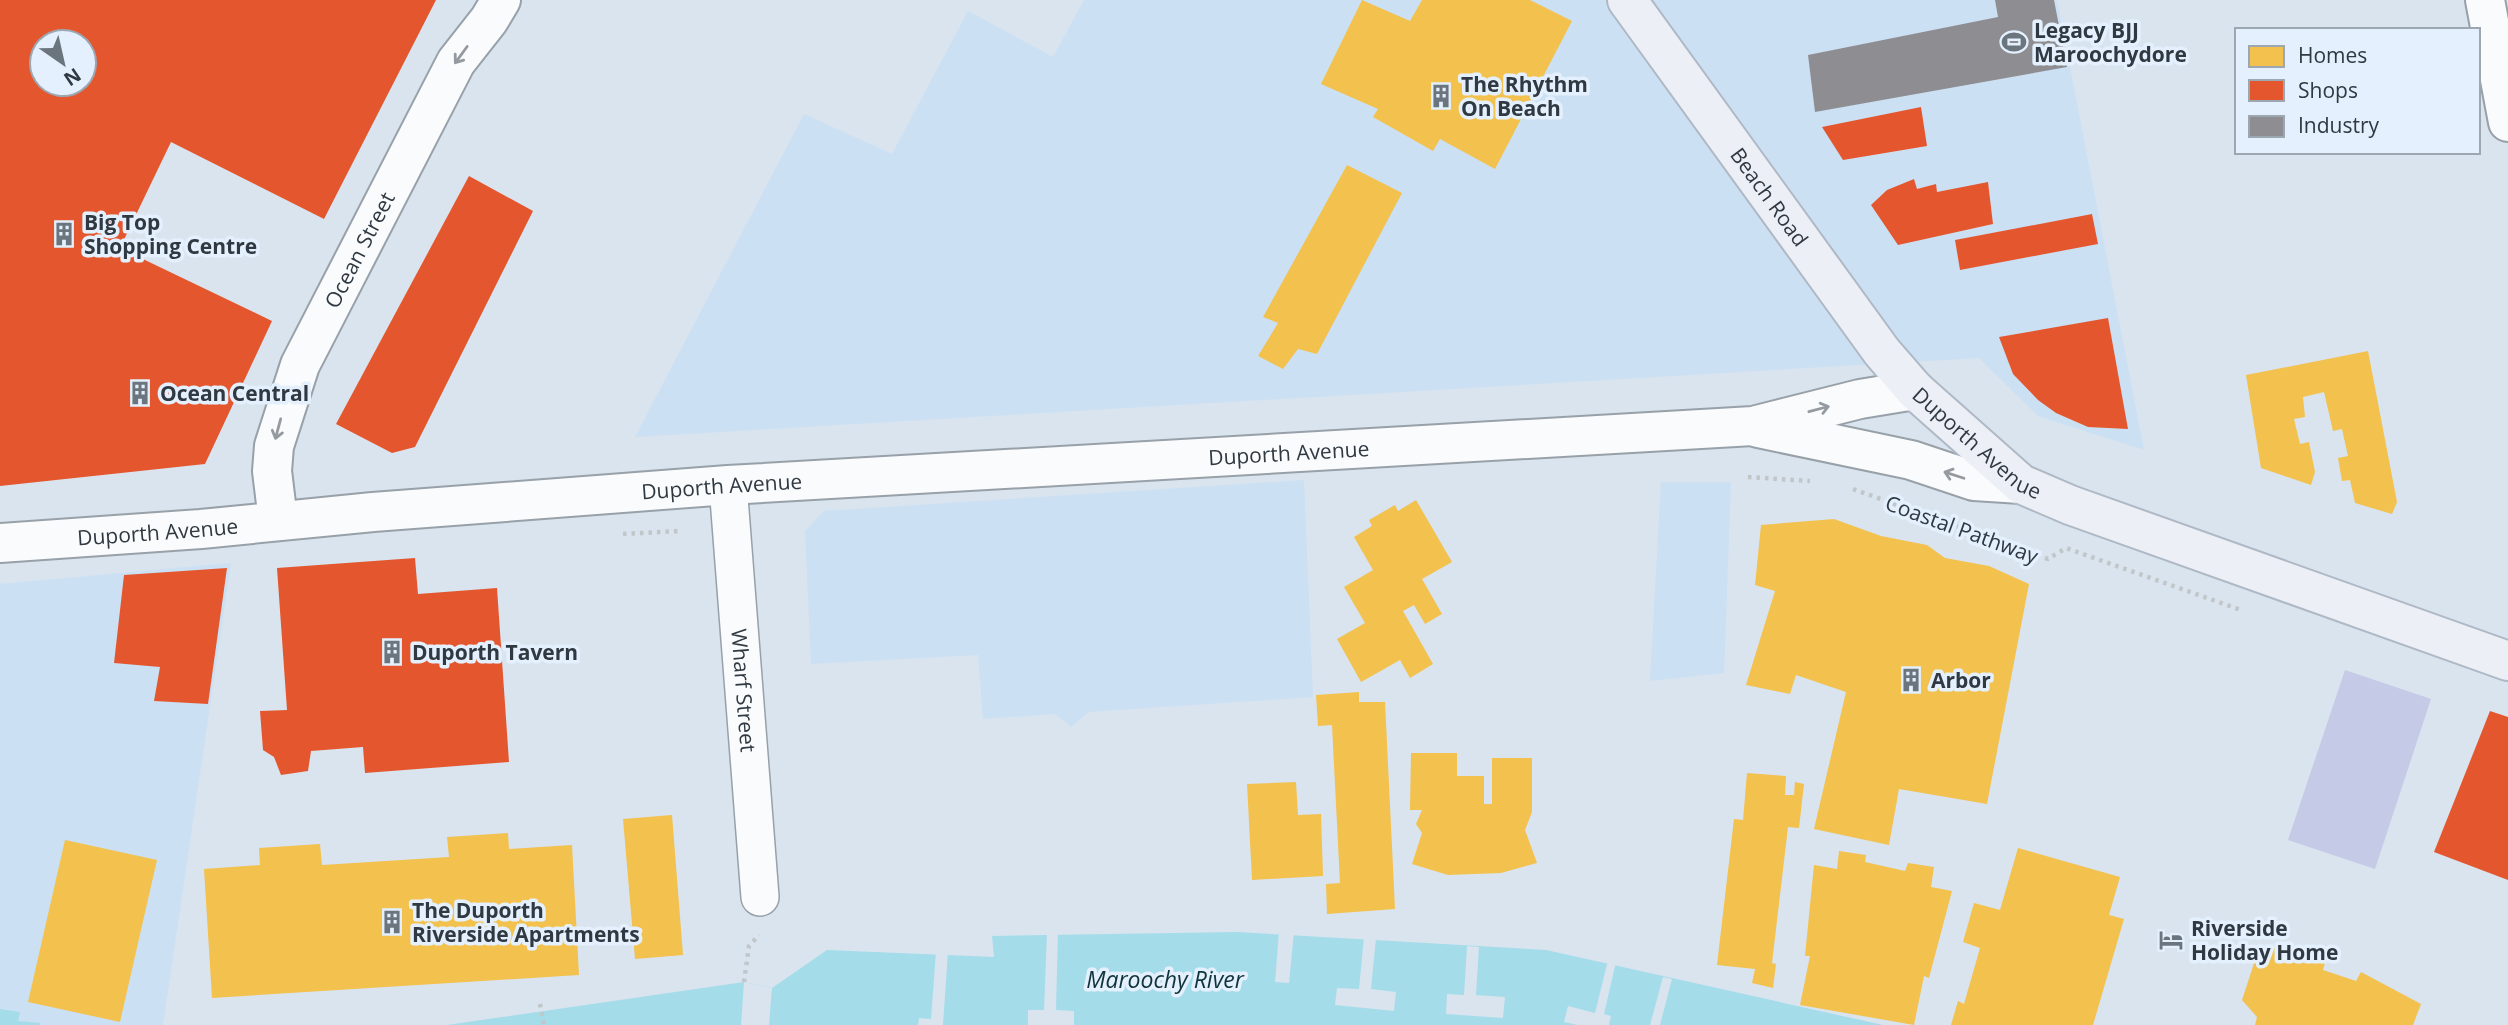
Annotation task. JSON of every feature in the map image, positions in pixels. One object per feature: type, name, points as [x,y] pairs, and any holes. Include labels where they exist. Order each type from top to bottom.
[{"type":"main road","name":"Beach Road","points":[[1626,0],[1882,352],[1915,390]]},
{"type":"main road","name":"Duporth Avenue","points":[[1915,390],[2021,484],[2070,505],[2508,661]]},
{"type":"street","name":"Ocean Street","points":[[278,520],[272,471],[274,446],[300,365],[456,62],[501,0]]},
{"type":"street","points":[[2485,0],[2507,111]]},
{"type":"street","name":"Duporth Avenue","points":[[0,543],[728,485],[1753,426],[1837,404],[1915,390]]},
{"type":"street","points":[[1753,426],[1911,460],[1974,481],[2021,484]]},
{"type":"street","name":"Wharf Street","points":[[728,485],[760,897]]},
{"type":"path","points":[[1748,477],[1822,481]]},
{"type":"path","name":"Coastal Pathway","points":[[1847,487],[2048,559],[2066,548],[2248,612]]},
{"type":"path","points":[[744,982],[749,946],[763,931],[760,897]]},
{"type":"path","points":[[540,1004],[544,1025]]},
{"type":"shaded area","points":[[1084,0],[2057,0],[2144,450],[2038,416],[1979,358],[635,437],[804,114],[892,154],[968,11],[1053,57]]},
{"type":"shaded area","points":[[1304,480],[1313,697],[1089,712],[1071,727],[1055,714],[983,719],[978,655],[811,664],[805,531],[824,511]]},
{"type":"shaded area","points":[[1661,482],[1731,482],[1724,673],[1650,681]]},
{"type":"shaded area","points":[[231,563],[163,1025],[0,1025],[0,584]]},
{"type":"shaded area","points":[[2345,670],[2431,699],[2375,869],[2288,840]]},
{"type":"water","name":"Maroochy River","points":[[1237,932],[1546,950],[1883,1025],[447,1025],[744,982],[772,988],[827,950],[994,957],[992,936]]},
{"type":"water","points":[[0,1009],[20,1012],[18,1021],[40,1025],[0,1025]]},
{"type":"pier","points":[[1047,931],[1058,931],[1056,1010],[1074,1011],[1074,1025],[1028,1025],[1028,1010],[1044,1010]]},
{"type":"pier","points":[[1279,931],[1294,932],[1289,983],[1275,982]]},
{"type":"pier","points":[[1364,936],[1376,938],[1371,989],[1396,992],[1394,1011],[1335,1005],[1337,988],[1359,989]]},
{"type":"pier","points":[[1467,946],[1479,947],[1476,995],[1505,997],[1503,1018],[1446,1014],[1447,994],[1464,995]]},
{"type":"pier","points":[[936,951],[948,952],[943,1025],[918,1025],[919,1018],[931,1019]]},
{"type":"pier","points":[[1608,960],[1616,962],[1604,1014],[1611,1016],[1609,1025],[1564,1022],[1568,1006],[1595,1013]]},
{"type":"pier","points":[[1663,977],[1672,979],[1660,1025],[1650,1025]]},
{"type":"pier","points":[[744,982],[772,988],[769,1025],[741,1025]]},
{"type":"building: Homes","name":"The Rhythm On Beach","points":[[1362,0],[1410,21],[1422,0],[1530,0],[1572,21],[1495,169],[1440,139],[1433,151],[1373,117],[1378,109],[1321,84]]},
{"type":"building: Homes","points":[[1347,165],[1402,193],[1317,354],[1298,349],[1283,369],[1258,356],[1278,323],[1263,317]]},
{"type":"building: Homes","points":[[2368,351],[2397,502],[2392,514],[2355,503],[2350,480],[2342,481],[2338,458],[2348,456],[2342,429],[2333,431],[2324,392],[2303,397],[2305,417],[2294,419],[2300,444],[2309,442],[2315,472],[2311,485],[2261,468],[2246,375]]},
{"type":"building: Homes","points":[[1416,500],[1452,562],[1422,579],[1442,614],[1425,624],[1414,605],[1403,611],[1433,664],[1410,678],[1400,660],[1361,682],[1337,639],[1365,623],[1344,587],[1373,570],[1354,537],[1372,526],[1369,520],[1395,505],[1398,511]]},
{"type":"building: Homes","name":"Arbor","points":[[1834,519],[1881,536],[1927,545],[1945,558],[1989,566],[2029,584],[1987,804],[1899,789],[1889,845],[1814,829],[1846,692],[1796,675],[1790,694],[1746,685],[1775,591],[1755,585],[1761,525]]},
{"type":"building: Homes","points":[[1359,692],[1359,702],[1385,702],[1395,909],[1327,914],[1326,884],[1340,883],[1332,725],[1318,726],[1316,695]]},
{"type":"building: Homes","points":[[1411,753],[1457,753],[1457,776],[1484,776],[1484,804],[1492,804],[1492,758],[1532,758],[1532,812],[1525,830],[1537,863],[1501,873],[1448,875],[1412,864],[1422,833],[1416,824],[1422,810],[1410,810]]},
{"type":"building: Homes","points":[[1747,773],[1786,776],[1785,795],[1794,795],[1795,782],[1804,784],[1799,828],[1788,827],[1772,963],[1776,964],[1773,988],[1752,983],[1755,969],[1717,965],[1734,819],[1743,820]]},
{"type":"building: Homes","points":[[1296,782],[1298,815],[1321,814],[1323,876],[1252,880],[1247,784]]},
{"type":"building: Homes","points":[[672,815],[683,955],[635,959],[623,819]]},
{"type":"building: Homes","name":"The Duporth Riverside Apartments","points":[[508,833],[509,849],[572,845],[579,975],[212,998],[204,869],[260,865],[259,848],[320,844],[322,865],[449,857],[447,837]]},
{"type":"building: Homes","points":[[65,840],[157,860],[120,1022],[28,1002]]},
{"type":"building: Homes","points":[[2018,848],[2120,877],[2109,915],[2124,919],[2093,1025],[1951,1025],[1958,1001],[1964,1004],[1980,948],[1963,942],[1974,903],[2000,910]]},
{"type":"building: Homes","points":[[1839,851],[1866,855],[1865,862],[1905,871],[1908,863],[1934,867],[1931,887],[1952,891],[1929,978],[1924,976],[1914,1025],[1800,1005],[1810,956],[1805,956],[1814,865],[1837,869]]},
{"type":"building: Homes","points":[[2260,945],[2326,959],[2323,970],[2356,981],[2361,972],[2421,1004],[2413,1025],[2255,1025],[2257,1017],[2242,1000]]},
{"type":"building: Shops","name":"Big Top Shopping Centre","points":[[0,0],[436,0],[324,219],[171,142],[120,248],[272,321],[205,464],[0,486]]},
{"type":"building: Shops","points":[[1921,107],[1927,146],[1843,160],[1822,127]]},
{"type":"building: Shops","points":[[469,176],[533,211],[415,447],[392,453],[336,424]]},
{"type":"building: Shops","points":[[1914,179],[1917,189],[1936,184],[1937,192],[1988,182],[1993,224],[1898,245],[1871,205],[1887,190]]},
{"type":"building: Shops","points":[[2092,214],[2098,244],[1960,270],[1955,240]]},
{"type":"building: Shops","points":[[2108,318],[2128,429],[2088,427],[2056,413],[2038,400],[2013,374],[1999,337]]},
{"type":"building: Shops","name":"Duporth Tavern","points":[[415,558],[418,594],[497,588],[509,762],[365,773],[363,747],[311,751],[308,771],[281,775],[274,757],[263,750],[260,711],[287,710],[277,568]]},
{"type":"building: Shops","points":[[227,568],[208,704],[154,701],[160,667],[114,663],[124,575]]},
{"type":"building: Shops","points":[[2490,711],[2508,717],[2508,880],[2434,852]]},
{"type":"building: Industry","points":[[1995,0],[2054,0],[2067,67],[1815,112],[1808,55],[1998,17]]},
{"type":"place","name":"Legacy BJJ Maroochydore","points":[[2014,42]]},
{"type":"place","name":"The Rhythm On Beach","points":[[1441,96]]},
{"type":"place","name":"Big Top Shopping Centre","points":[[64,234]]},
{"type":"place","name":"Ocean Central","points":[[140,393]]},
{"type":"place","name":"Duporth Tavern","points":[[392,652]]},
{"type":"place","name":"Arbor","points":[[1911,680]]},
{"type":"place","name":"The Duporth Riverside Apartments","points":[[392,922]]},
{"type":"place","name":"Riverside Holiday Home","points":[[2171,940]]}]
